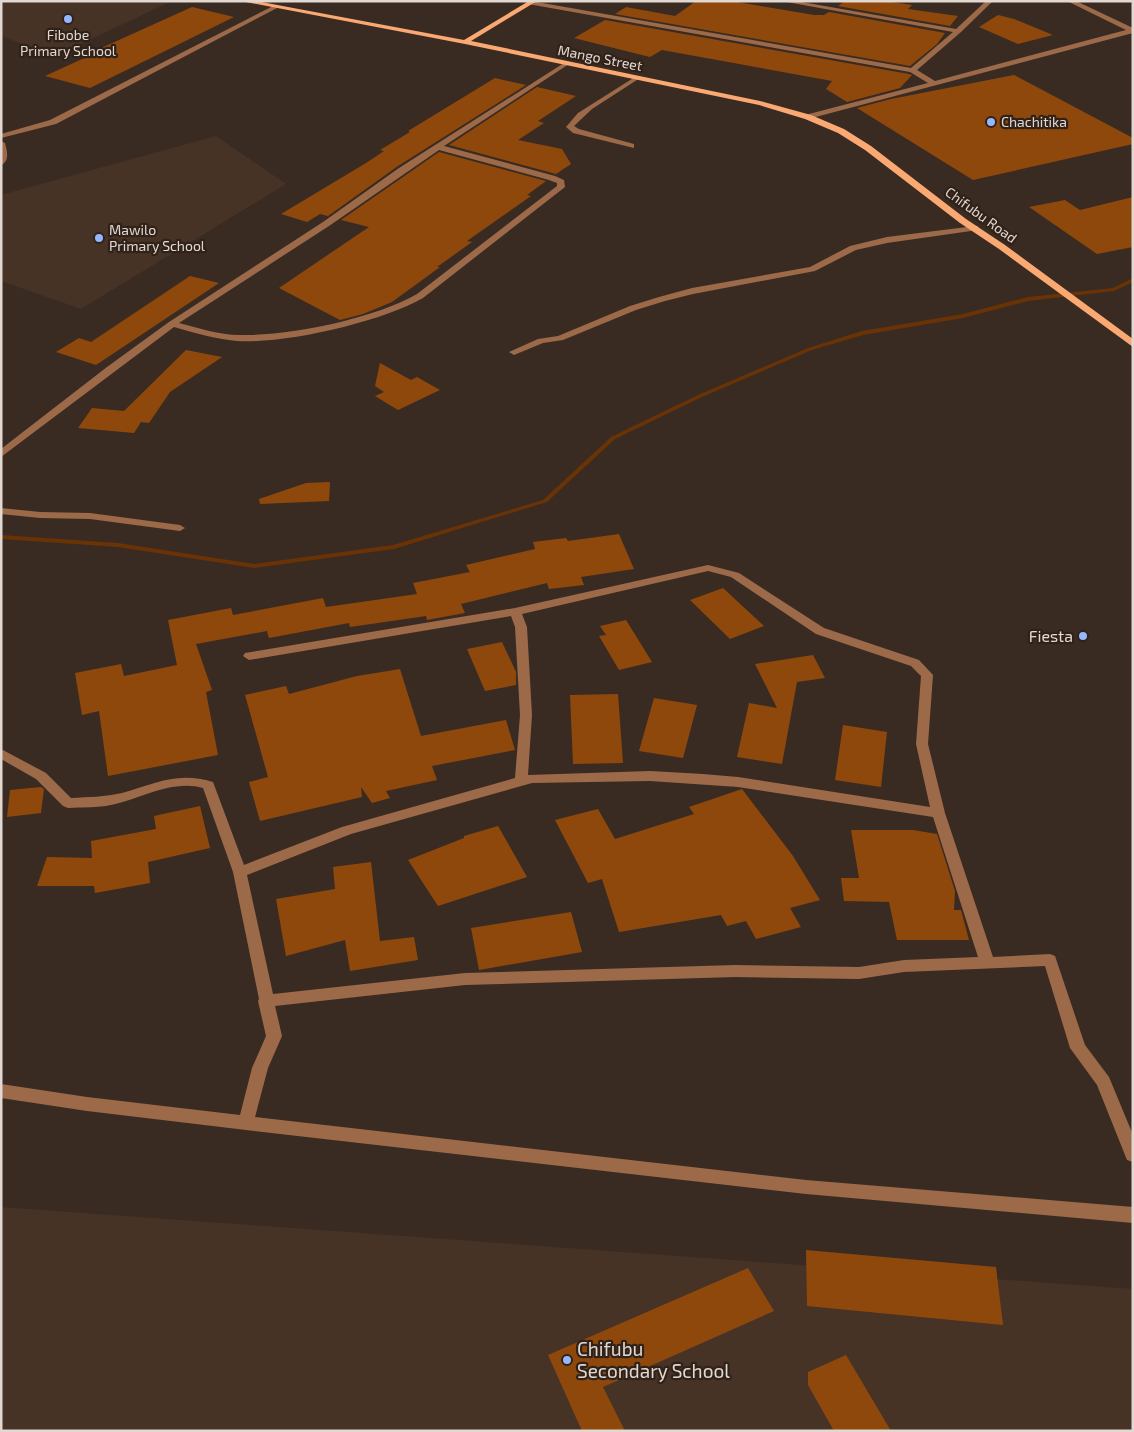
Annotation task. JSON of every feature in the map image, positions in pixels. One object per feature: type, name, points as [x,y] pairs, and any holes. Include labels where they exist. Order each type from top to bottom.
[{"type":"main road","name":"Mango Street","points":[[244,1],[465,42],[760,103],[808,116]]},
{"type":"main road","points":[[465,42],[532,2]]},
{"type":"main road","name":"Chifubu Road","points":[[808,116],[868,148],[1133,344]]},
{"type":"street","points":[[784,1],[959,31]]},
{"type":"street","points":[[912,70],[959,31],[990,1]]},
{"type":"street","points":[[1070,1],[1132,30]]},
{"type":"street","points":[[532,2],[912,70],[934,83]]},
{"type":"street","points":[[1,136],[40,127],[59,119],[275,7]]},
{"type":"street","points":[[808,116],[1132,30]]},
{"type":"street","points":[[1,454],[110,369],[172,324],[326,224],[437,147],[566,64]]},
{"type":"street","points":[[631,146],[576,131],[570,127],[571,122],[581,114],[637,78]]},
{"type":"street","points":[[1,143],[4,154],[1,163]]},
{"type":"street","points":[[172,324],[214,335],[263,338],[321,328],[402,306],[420,296],[561,187],[561,182],[552,178],[437,147]]},
{"type":"street","points":[[514,352],[541,341],[560,338],[632,308],[670,297],[812,269],[853,248],[887,240],[975,228]]},
{"type":"street","points":[[1,511],[40,516],[90,516],[180,528]]},
{"type":"street","points":[[249,656],[515,612],[708,568],[735,575],[820,631],[914,663],[927,675],[922,744],[938,813],[988,962]]},
{"type":"street","points":[[515,612],[521,627],[526,715],[521,781]]},
{"type":"street","points":[[1,753],[40,776],[68,803],[110,801],[182,781],[199,781],[208,785],[240,872],[265,1001],[271,1018],[274,1036],[264,1054],[253,1085],[246,1123]]},
{"type":"street","points":[[240,872],[347,830],[521,781],[559,777],[650,776],[738,782],[938,813]]},
{"type":"street","points":[[265,1001],[465,979],[735,971],[859,973],[904,966],[1050,960],[1078,1048],[1103,1082],[1133,1156]]},
{"type":"street","points":[[1,1090],[86,1104],[806,1187],[1133,1215]]},
{"type":"shaded area","name":"Fibobe Primary School","points":[[1,1],[172,1],[55,56],[1,36]]},
{"type":"shaded area","name":"Mawilo Primary School","points":[[216,136],[286,184],[81,309],[1,281],[1,195]]},
{"type":"shaded area","name":"Chifubu Secondary School","points":[[1,1207],[1133,1289],[1133,1431],[1,1431]]},
{"type":"building","points":[[696,1],[731,1],[814,15],[824,15],[829,12],[945,33],[937,44],[910,66],[615,14],[626,7],[675,16]]},
{"type":"building","points":[[845,1],[886,1],[912,5],[908,9],[958,16],[950,26],[838,6]]},
{"type":"building","points":[[192,7],[234,17],[90,88],[45,76],[102,50],[99,49]]},
{"type":"building","points":[[998,15],[1014,19],[1053,35],[1018,44],[979,27]]},
{"type":"building","points":[[605,20],[912,75],[900,88],[847,102],[826,89],[832,81],[662,50],[650,57],[574,38]]},
{"type":"building","name":"Chachitika","points":[[1014,75],[1133,138],[1133,144],[973,180],[857,108],[891,99]]},
{"type":"building","points":[[495,78],[526,85],[398,166],[328,216],[320,214],[307,222],[281,214],[366,163],[384,151],[380,150],[410,132],[408,131]]},
{"type":"building","points":[[537,87],[576,96],[538,121],[544,123],[518,140],[562,149],[571,164],[556,174],[449,145]]},
{"type":"building","points":[[439,152],[546,181],[527,195],[531,196],[467,241],[472,242],[392,302],[363,314],[340,320],[279,288],[369,227],[341,220]]},
{"type":"building","points":[[1133,197],[1133,247],[1097,254],[1029,207],[1065,200],[1080,210]]},
{"type":"building","points":[[190,276],[219,283],[96,365],[56,352],[79,338],[91,342]]},
{"type":"building","points":[[186,350],[222,357],[170,392],[149,423],[141,422],[134,433],[78,428],[92,408],[124,411]]},
{"type":"building","points":[[380,363],[411,380],[417,377],[440,390],[398,410],[375,396],[384,392],[375,386]]},
{"type":"building","points":[[330,482],[329,501],[260,504],[259,499],[306,483]]},
{"type":"building","points":[[619,534],[634,569],[581,577],[584,585],[549,589],[547,583],[461,604],[465,613],[427,620],[426,616],[350,627],[349,623],[269,638],[267,631],[196,644],[212,690],[206,692],[218,755],[108,776],[99,711],[82,715],[75,673],[121,664],[124,676],[177,665],[168,620],[231,608],[233,615],[323,598],[326,607],[417,594],[413,583],[470,572],[466,565],[535,549],[533,542],[566,538],[568,541]]},
{"type":"building","points":[[723,588],[764,626],[730,639],[690,600]]},
{"type":"building","points":[[626,620],[652,662],[619,670],[599,636],[606,635],[600,626]]},
{"type":"building","points":[[502,642],[516,672],[516,685],[485,691],[467,649]]},
{"type":"building","points":[[813,655],[825,678],[797,682],[782,764],[737,757],[749,703],[777,708],[755,664]]},
{"type":"building","points":[[400,669],[421,736],[506,720],[515,750],[432,766],[437,780],[386,791],[390,798],[372,803],[361,787],[362,797],[260,821],[249,782],[268,777],[245,695],[286,686],[289,694],[357,676]]},
{"type":"building","points":[[618,694],[623,763],[573,764],[570,695]]},
{"type":"building","points":[[654,698],[697,705],[683,758],[639,751]]},
{"type":"building","points":[[843,725],[887,732],[881,787],[835,780]]},
{"type":"building","points":[[41,787],[44,789],[41,813],[7,817],[10,790]]},
{"type":"building","points":[[742,789],[793,856],[820,900],[790,908],[801,927],[756,939],[746,921],[727,926],[721,915],[619,932],[602,879],[588,883],[555,820],[598,809],[615,839],[694,814],[689,807]]},
{"type":"building","points":[[200,806],[210,848],[148,862],[150,883],[95,893],[94,886],[37,886],[47,857],[92,858],[91,841],[156,829],[154,816]]},
{"type":"building","points":[[498,826],[527,877],[438,906],[408,860],[464,838],[464,836]]},
{"type":"building","points":[[851,830],[913,830],[937,834],[955,891],[954,910],[961,910],[969,940],[897,940],[889,902],[844,901],[841,878],[859,878]]},
{"type":"building","points":[[371,862],[380,941],[414,937],[418,960],[350,971],[345,940],[286,956],[276,899],[335,889],[333,867]]},
{"type":"building","points":[[571,912],[582,952],[479,970],[471,928]]},
{"type":"building","points":[[806,1250],[996,1267],[1003,1325],[807,1306]]},
{"type":"building","points":[[748,1268],[774,1311],[603,1387],[625,1431],[582,1431],[548,1355]]},
{"type":"building","points":[[846,1355],[891,1431],[834,1431],[808,1385],[808,1372]]},
{"type":"waterway","points":[[1,537],[118,545],[254,566],[394,547],[545,501],[613,438],[700,396],[810,349],[862,333],[963,316],[1028,299],[1114,289],[1133,280]]},
{"type":"place","name":"Fibobe Primary School","points":[[68,19]]},
{"type":"place","name":"Chachitika","points":[[991,122]]},
{"type":"place","name":"Mawilo Primary School","points":[[99,238]]},
{"type":"place","name":"Fiesta","points":[[1083,636]]},
{"type":"place","name":"Chifubu Secondary School","points":[[567,1360]]}]
